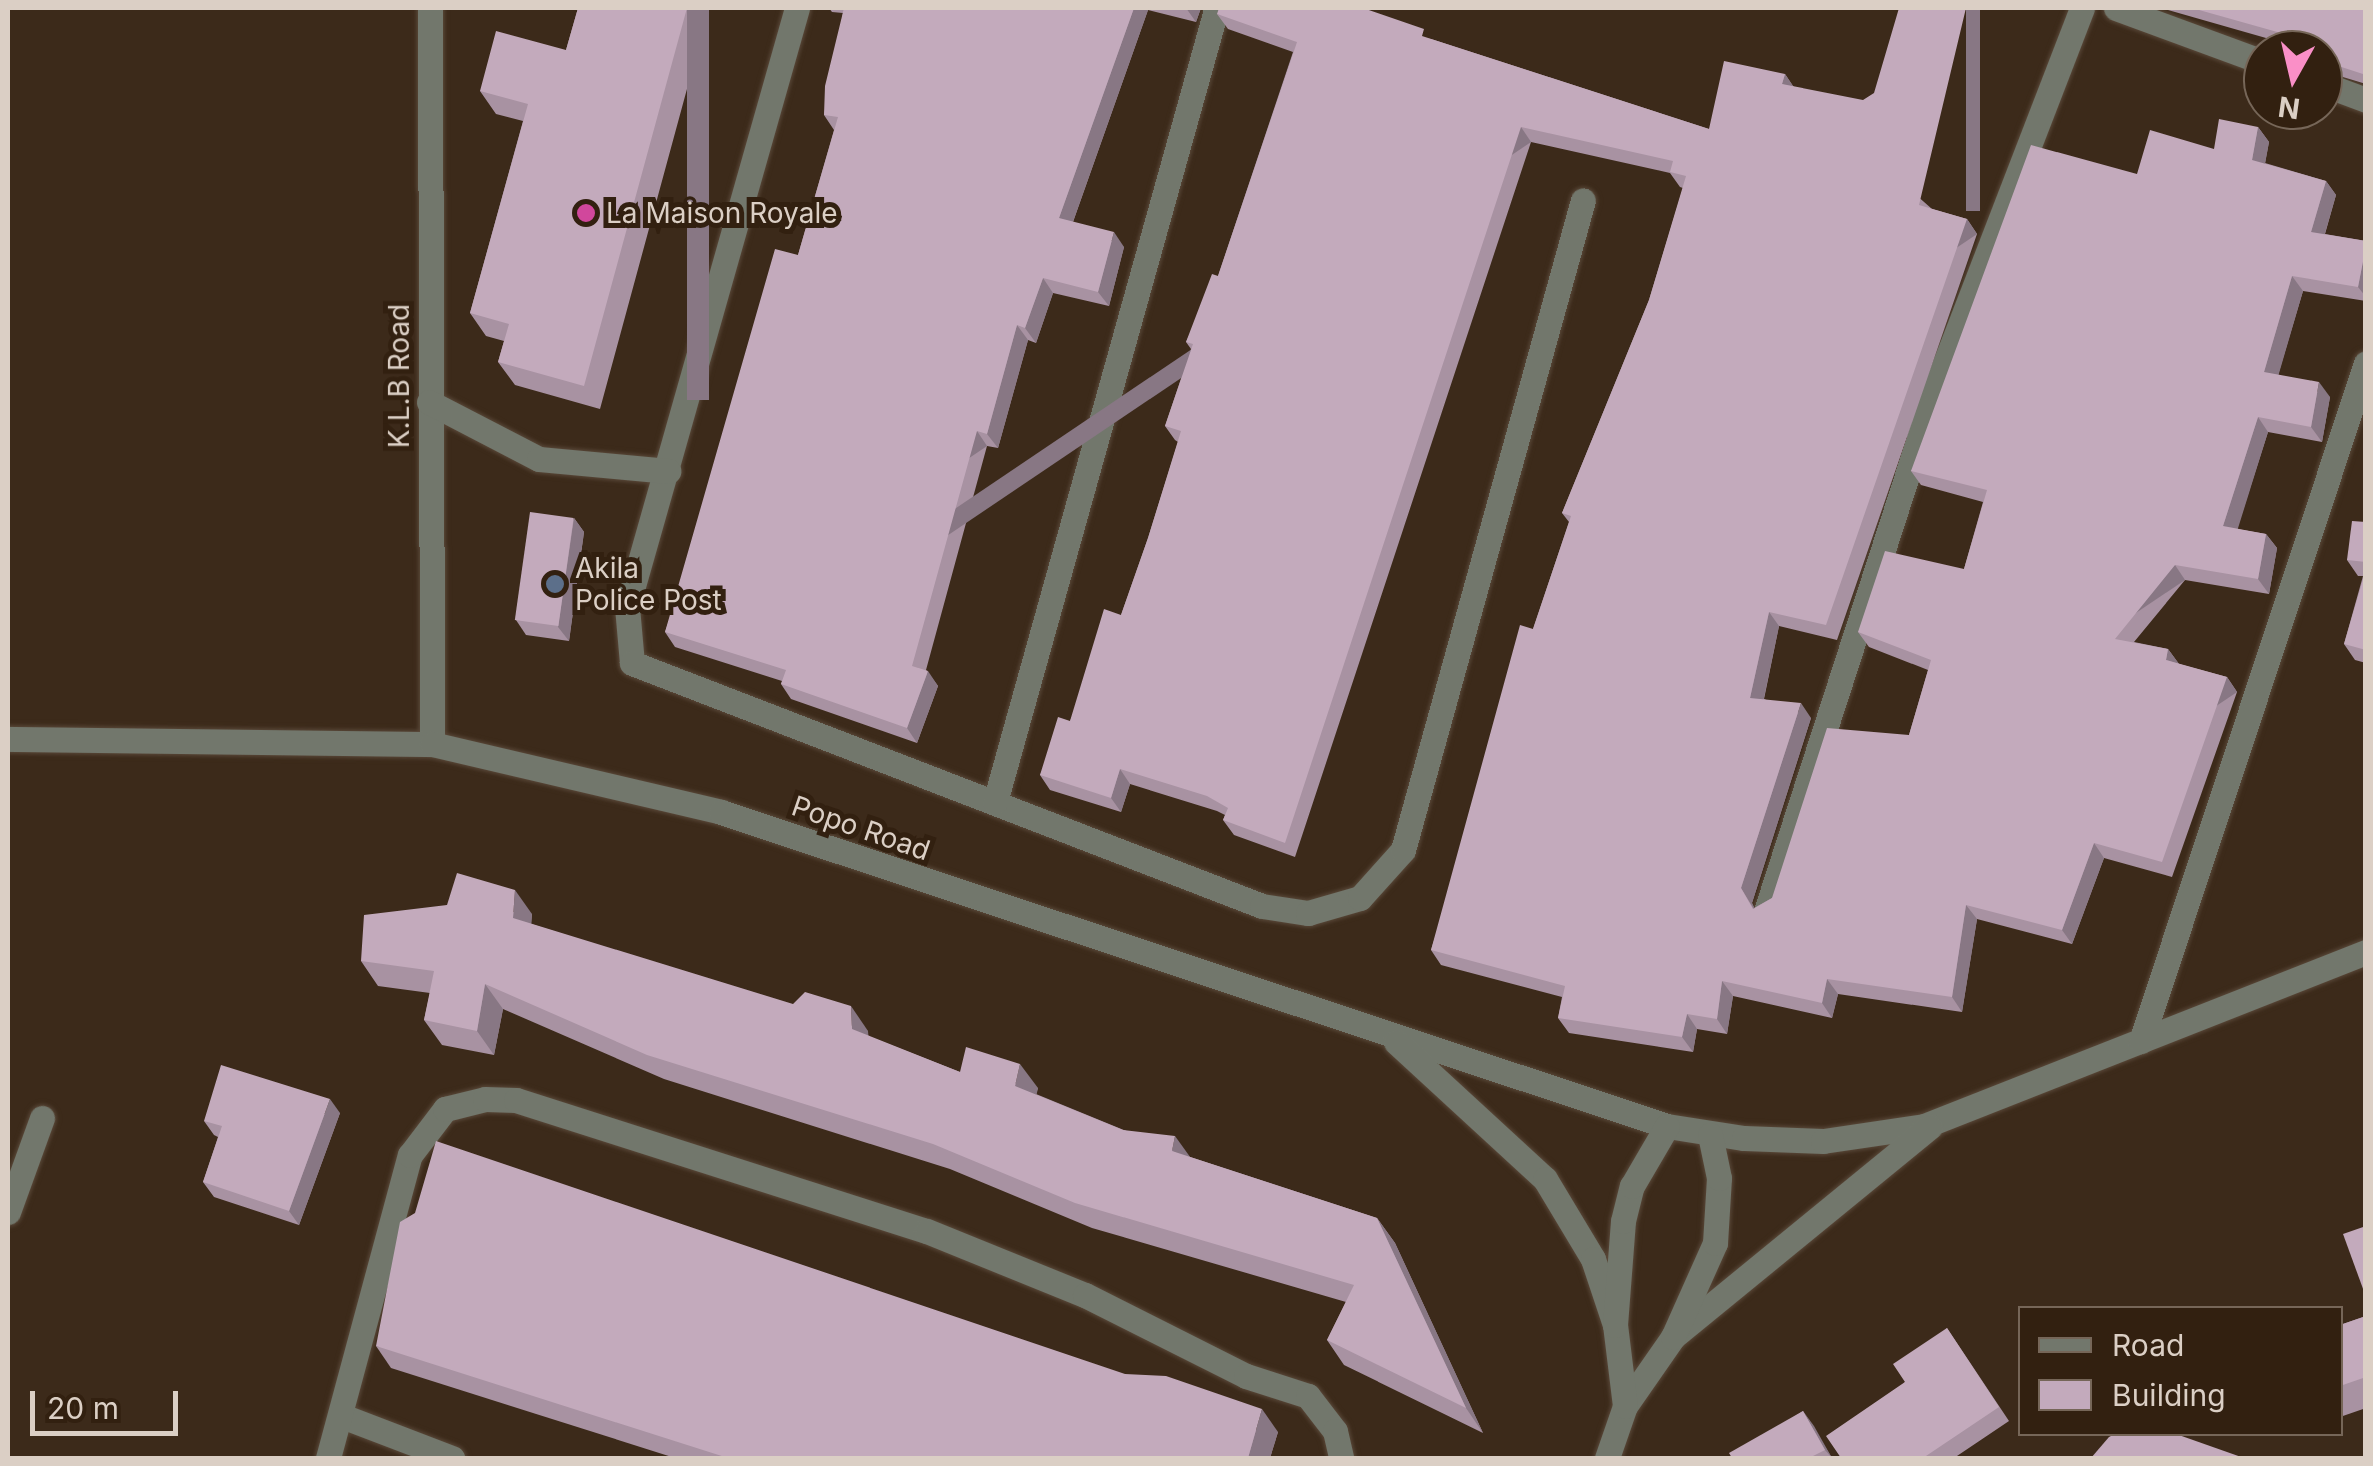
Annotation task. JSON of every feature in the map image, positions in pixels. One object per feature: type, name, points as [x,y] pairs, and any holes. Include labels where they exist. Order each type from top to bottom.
[{"type":"street","name":"K.L.B Road","points":[[430,8],[432,744]]},
{"type":"street","points":[[797,8],[668,471],[626,606],[632,663],[1262,906],[1308,912],[1360,898],[1404,850],[1583,200]]},
{"type":"street","points":[[1766,908],[1936,389],[2082,8]]},
{"type":"street","points":[[2116,8],[2243,55]]},
{"type":"street","points":[[995,802],[1216,10]]},
{"type":"street","points":[[2142,1041],[2366,363]]},
{"type":"street","points":[[429,402],[539,459],[668,471]]},
{"type":"street","name":"Popo Road","points":[[8,739],[432,744],[721,812],[1667,1126],[1710,1135],[1823,1141],[1942,1118]]},
{"type":"street","points":[[1673,1337],[1942,1118],[2366,952]]},
{"type":"street","points":[[1378,1028],[1545,1179],[1593,1259],[1614,1324],[1626,1406]]},
{"type":"street","points":[[328,1458],[410,1155],[445,1109],[516,1100],[926,1231],[1085,1296],[1246,1376],[1308,1396],[1335,1431],[1340,1458]]},
{"type":"street","points":[[8,1212],[42,1118]]},
{"type":"street","points":[[1614,1324],[1632,1186],[1667,1126]]},
{"type":"street","points":[[1607,1458],[1626,1406],[1673,1337],[1715,1244],[1720,1178],[1710,1135]]},
{"type":"street","points":[[342,1416],[452,1458]]},
{"type":"building","name":"La Maison Royale","points":[[578,8],[687,8],[584,386],[498,362],[509,324],[470,313],[528,104],[480,91],[496,31],[566,50]]},
{"type":"building","points":[[844,8],[1134,8],[1059,218],[1114,232],[1098,292],[1043,278],[1025,328],[1017,325],[987,434],[977,431],[912,666],[928,671],[907,728],[781,684],[786,670],[665,632],[775,249],[798,255],[838,117],[824,115],[825,86]]},
{"type":"building","points":[[1219,8],[1363,8],[1424,29],[1422,36],[1709,129],[1724,61],[1785,74],[1782,84],[1863,100],[1874,93],[1899,8],[1966,8],[1919,205],[1967,219],[1826,625],[1769,612],[1750,698],[1801,703],[1741,888],[1753,909],[1772,898],[1827,728],[1909,735],[1931,660],[1858,632],[1885,551],[1964,569],[1987,490],[1911,471],[2031,145],[2137,174],[2150,130],[2214,149],[2219,119],[2243,124],[2243,130],[2257,130],[2252,160],[2326,181],[2311,232],[2366,241],[2366,246],[2358,287],[2292,276],[2264,372],[2319,382],[2311,427],[2258,417],[2223,526],[2266,534],[2258,579],[2175,565],[2115,639],[2168,649],[2166,660],[2227,677],[2162,862],[2094,843],[2062,930],[1966,905],[1952,997],[1827,979],[1822,1003],[1722,981],[1717,1019],[1687,1014],[1682,1037],[1558,1018],[1565,986],[1431,950],[1520,625],[1533,629],[1571,516],[1562,513],[1649,300],[1686,176],[1670,172],[1673,161],[1521,127],[1285,843],[1223,820],[1228,808],[1207,796],[1120,769],[1111,798],[1040,775],[1058,717],[1070,721],[1104,609],[1121,615],[1148,538],[1181,431],[1165,426],[1193,344],[1186,342],[1212,274],[1218,276],[1297,42],[1217,14]]},
{"type":"building","points":[[2192,8],[2366,8],[2366,75],[2343,68],[2343,30],[2270,30]]},
{"type":"building","name":"Akila Police Post","points":[[530,512],[574,518],[558,626],[515,620]]},
{"type":"building","points":[[2352,521],[2366,522],[2366,562],[2347,560]]},
{"type":"building","points":[[2366,569],[2366,650],[2344,644]]},
{"type":"building","points":[[457,873],[515,890],[513,918],[793,1004],[805,992],[851,1006],[852,1029],[960,1072],[966,1047],[1020,1064],[1015,1086],[1123,1130],[1175,1136],[1172,1151],[1377,1218],[1466,1408],[1327,1340],[1354,1285],[1075,1203],[933,1144],[647,1055],[485,984],[477,1031],[424,1020],[434,971],[361,961],[364,915],[447,905]]},
{"type":"building","points":[[221,1065],[330,1099],[289,1211],[203,1182],[222,1126],[204,1121]]},
{"type":"building","points":[[436,1141],[1125,1374],[1166,1376],[1262,1409],[1248,1458],[728,1458],[376,1346],[400,1222],[415,1213]]},
{"type":"building","points":[[2366,1226],[2366,1297],[2343,1234]]},
{"type":"building","points":[[2366,1316],[2366,1377],[2343,1385],[2343,1324]]},
{"type":"building","points":[[1947,1328],[1999,1407],[1923,1458],[1841,1458],[1826,1436],[1905,1382],[1893,1364]]},
{"type":"building","points":[[1803,1411],[1825,1450],[1809,1458],[1732,1458],[1729,1453]]},
{"type":"building","points":[[2182,1436],[2244,1458],[2091,1458],[2109,1437]]},
{"type":"place","name":"La Maison Royale","points":[[586,213]]},
{"type":"place","name":"Akila Police Post","points":[[555,584]]}]
